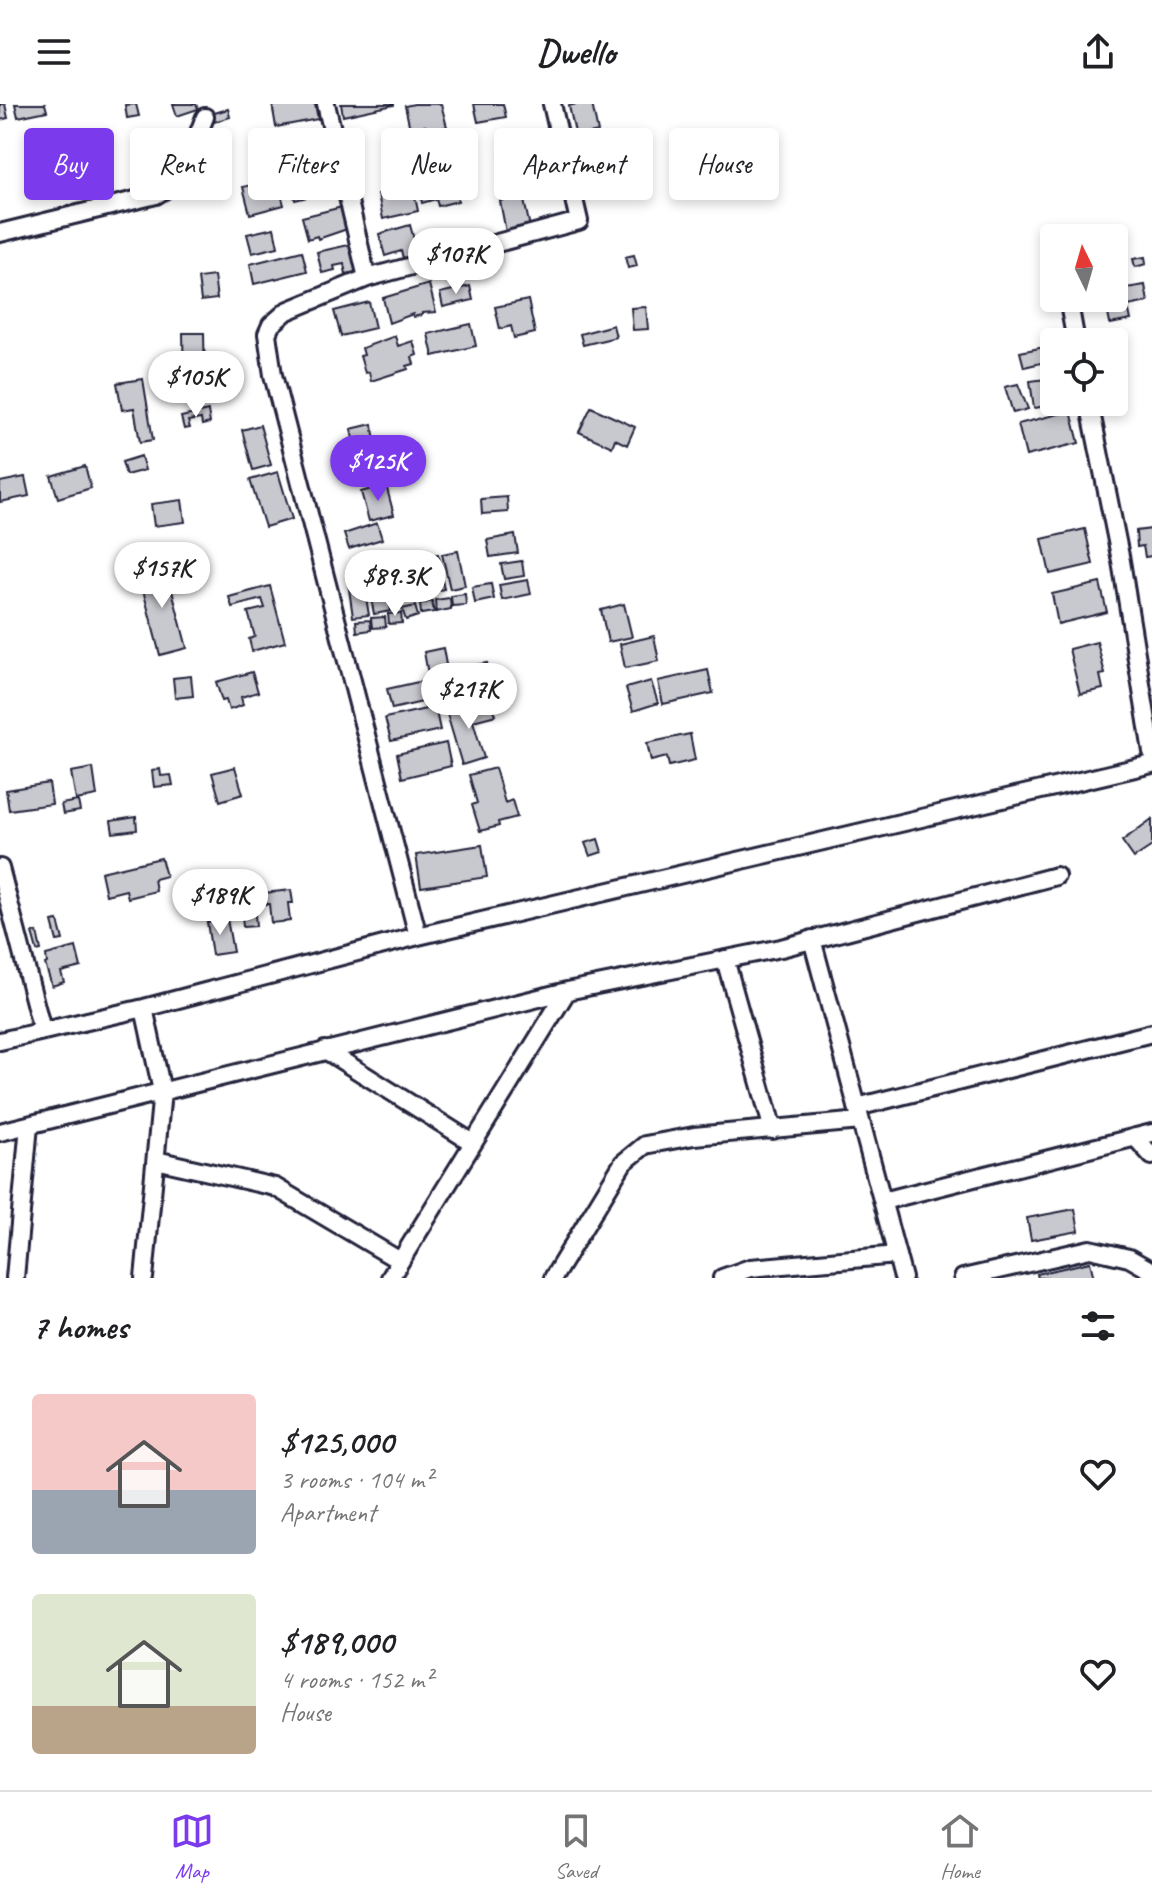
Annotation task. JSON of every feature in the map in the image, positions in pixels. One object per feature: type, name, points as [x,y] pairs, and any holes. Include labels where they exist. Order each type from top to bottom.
[{"type":"street","points":[[326,104],[367,278]]},
{"type":"street","points":[[418,936],[273,375],[267,334],[271,325],[287,311],[367,278],[579,221],[552,104]]},
{"type":"street","points":[[0,233],[156,195],[171,187],[181,173],[205,117]]},
{"type":"street","points":[[1092,416],[1121,561],[1152,752]]},
{"type":"street","points":[[0,1041],[144,1008],[418,936],[1152,764]]},
{"type":"street","points":[[0,868],[42,1030]]},
{"type":"street","points":[[0,1132],[567,991],[812,939],[1056,876]]},
{"type":"street","points":[[812,939],[903,1278]]},
{"type":"street","points":[[725,959],[773,1130]]},
{"type":"street","points":[[390,1278],[567,991]]},
{"type":"street","points":[[144,1008],[162,1091],[144,1278]]},
{"type":"street","points":[[553,1278],[623,1163],[645,1145],[694,1136],[773,1130],[859,1114],[1152,1033]]},
{"type":"street","points":[[325,1050],[473,1143]]},
{"type":"street","points":[[15,1278],[29,1125]]},
{"type":"street","points":[[883,1201],[1144,1135],[1152,1156]]},
{"type":"street","points":[[156,1160],[275,1187],[400,1261]]},
{"type":"street","points":[[963,1278],[1090,1249],[1129,1258],[1152,1271]]},
{"type":"street","points":[[722,1278],[750,1268],[897,1255]]},
{"type":"building","points":[[0,104],[5,104],[8,118],[0,120]]},
{"type":"building","points":[[15,104],[45,104],[47,111],[18,117]]},
{"type":"building","points":[[136,104],[139,116],[127,118],[125,105]]},
{"type":"building","points":[[173,104],[196,104],[198,109],[177,116]]},
{"type":"building","points":[[272,104],[315,104],[318,119],[276,127]]},
{"type":"building","points":[[341,104],[394,104],[394,105],[343,116]]},
{"type":"building","points":[[441,104],[447,127],[410,128],[405,106]]},
{"type":"building","points":[[474,104],[503,104],[506,117],[478,122]]},
{"type":"building","points":[[592,104],[597,128],[574,128],[569,106]]},
{"type":"building","points":[[228,109],[230,117],[214,122],[211,114]]},
{"type":"building","points":[[248,186],[248,200],[283,200],[284,205],[250,214],[243,187]]},
{"type":"building","points":[[381,193],[381,200],[416,200],[418,211],[383,219],[378,194]]},
{"type":"building","points":[[436,200],[458,200],[458,201],[438,206]]},
{"type":"building","points":[[524,200],[530,227],[506,232],[500,201]]},
{"type":"building","points":[[342,207],[347,229],[318,239],[317,236],[308,239],[302,217]]},
{"type":"building","points":[[410,225],[418,254],[403,258],[401,251],[385,256],[379,234]]},
{"type":"building","points":[[274,228],[278,247],[252,253],[247,234]]},
{"type":"building","points":[[353,244],[359,271],[346,274],[344,264],[322,273],[317,252]]},
{"type":"building","points":[[302,251],[307,271],[254,284],[250,264]]},
{"type":"building","points":[[634,255],[637,266],[628,268],[625,257]]},
{"type":"building","points":[[1145,257],[1146,264],[1135,267],[1133,259]]},
{"type":"building","points":[[214,276],[217,299],[201,301],[198,278]]},
{"type":"building","points":[[429,284],[436,312],[413,317],[413,314],[389,323],[383,298]]},
{"type":"building","points":[[1145,285],[1148,302],[1128,306],[1128,288]]},
{"type":"building","points":[[470,286],[473,300],[443,307],[440,293]]},
{"type":"building","points":[[528,300],[535,333],[514,338],[511,326],[500,329],[495,307]]},
{"type":"building","points":[[369,302],[375,328],[341,336],[334,311]]},
{"type":"building","points":[[1128,306],[1131,320],[1110,324],[1108,312],[1128,312]]},
{"type":"building","points":[[646,307],[648,329],[633,330],[631,308]]},
{"type":"building","points":[[471,324],[476,346],[433,356],[428,334]]},
{"type":"building","points":[[613,325],[616,337],[583,345],[580,334]]},
{"type":"building","points":[[183,333],[204,333],[205,381],[184,381]]},
{"type":"building","points":[[395,336],[398,346],[413,341],[417,355],[412,357],[414,364],[407,366],[408,369],[371,381],[360,356],[364,355],[362,348]]},
{"type":"building","points":[[1040,348],[1040,363],[1024,367],[1020,352]]},
{"type":"building","points":[[143,379],[153,440],[140,442],[134,408],[122,410],[117,383]]},
{"type":"building","points":[[1040,380],[1040,407],[1034,408],[1030,381]]},
{"type":"building","points":[[1018,384],[1028,409],[1013,413],[1005,387]]},
{"type":"building","points":[[591,407],[635,427],[627,445],[615,439],[612,447],[579,432]]},
{"type":"building","points":[[208,411],[210,423],[202,425],[201,419],[188,421],[190,428],[184,429],[181,417]]},
{"type":"building","points":[[1051,416],[1072,416],[1079,443],[1026,456],[1018,424]]},
{"type":"building","points":[[372,424],[378,455],[352,461],[349,445],[354,444],[351,429]]},
{"type":"building","points":[[260,425],[271,465],[253,470],[242,430]]},
{"type":"building","points":[[141,456],[145,470],[126,475],[122,462]]},
{"type":"building","points":[[85,466],[91,488],[58,498],[51,476]]},
{"type":"building","points":[[278,472],[292,519],[265,527],[250,480]]},
{"type":"building","points":[[25,477],[29,496],[0,502],[0,482]]},
{"type":"building","points":[[386,485],[394,515],[369,521],[361,492]]},
{"type":"building","points":[[507,497],[508,512],[482,514],[481,499]]},
{"type":"building","points":[[182,500],[185,522],[154,526],[151,504]]},
{"type":"building","points":[[377,523],[382,539],[349,549],[344,534]]},
{"type":"building","points":[[1085,529],[1093,564],[1050,574],[1042,539]]},
{"type":"building","points":[[1152,529],[1152,556],[1145,557],[1143,546],[1137,547],[1136,531]]},
{"type":"building","points":[[515,535],[518,553],[490,557],[487,540]]},
{"type":"building","points":[[458,551],[465,586],[450,589],[442,554]]},
{"type":"building","points":[[438,554],[442,567],[429,570],[425,557]]},
{"type":"building","points":[[422,559],[424,571],[401,576],[398,564]]},
{"type":"building","points":[[522,561],[524,576],[504,579],[501,564]]},
{"type":"building","points":[[165,564],[187,648],[160,655],[138,571]]},
{"type":"building","points":[[384,573],[391,611],[374,614],[367,576]]},
{"type":"building","points":[[441,576],[444,589],[410,596],[408,584]]},
{"type":"building","points":[[363,580],[369,615],[353,617],[348,582]]},
{"type":"building","points":[[528,580],[531,594],[502,600],[499,585]]},
{"type":"building","points":[[1100,583],[1107,612],[1058,624],[1052,594]]},
{"type":"building","points":[[491,584],[494,599],[475,603],[472,587]]},
{"type":"building","points":[[270,586],[285,642],[252,651],[249,639],[255,637],[248,612],[265,608],[262,599],[232,607],[229,597]]},
{"type":"building","points":[[465,594],[466,605],[452,606],[451,596]]},
{"type":"building","points":[[450,598],[451,609],[436,612],[435,600]]},
{"type":"building","points":[[432,601],[434,612],[421,614],[420,604]]},
{"type":"building","points":[[624,604],[632,637],[608,642],[601,610]]},
{"type":"building","points":[[415,606],[418,616],[406,620],[402,609]]},
{"type":"building","points":[[401,613],[402,623],[389,624],[388,614]]},
{"type":"building","points":[[385,617],[386,627],[372,628],[371,618]]},
{"type":"building","points":[[370,620],[371,630],[357,632],[356,621]]},
{"type":"building","points":[[654,636],[659,661],[625,668],[620,644]]},
{"type":"building","points":[[1097,642],[1105,674],[1100,675],[1103,689],[1080,694],[1069,649]]},
{"type":"building","points":[[443,648],[448,676],[476,670],[475,665],[487,663],[492,690],[433,702],[424,652]]},
{"type":"building","points":[[708,670],[713,693],[663,704],[658,681]]},
{"type":"building","points":[[252,672],[258,692],[241,697],[243,705],[229,710],[226,700],[222,701],[216,682]]},
{"type":"building","points":[[191,676],[193,696],[175,698],[173,678]]},
{"type":"building","points":[[427,680],[431,700],[392,709],[387,689]]},
{"type":"building","points":[[651,681],[658,703],[633,711],[626,688]]},
{"type":"building","points":[[491,701],[496,715],[473,721],[484,758],[462,765],[447,714]]},
{"type":"building","points":[[435,707],[440,730],[391,741],[385,718]]},
{"type":"building","points":[[690,734],[695,760],[669,766],[667,757],[651,761],[647,743]]},
{"type":"building","points":[[446,743],[451,766],[402,778],[397,754]]},
{"type":"building","points":[[235,767],[243,794],[220,801],[212,773]]},
{"type":"building","points":[[93,768],[97,796],[76,800],[71,772]]},
{"type":"building","points":[[495,768],[505,803],[512,800],[517,817],[480,831],[472,805],[477,803],[469,775]]},
{"type":"building","points":[[160,769],[161,776],[171,775],[173,785],[154,787],[152,771]]},
{"type":"building","points":[[49,783],[52,804],[9,810],[6,790]]},
{"type":"building","points":[[78,801],[80,811],[63,814],[61,804]]},
{"type":"building","points":[[136,817],[137,830],[113,833],[111,821]]},
{"type":"building","points":[[1152,819],[1152,846],[1134,858],[1122,841]]},
{"type":"building","points":[[598,839],[602,852],[590,856],[585,843]]},
{"type":"building","points":[[482,845],[487,877],[421,887],[416,855]]},
{"type":"building","points":[[161,858],[166,876],[154,879],[156,891],[128,898],[126,890],[106,895],[101,872]]},
{"type":"building","points":[[291,890],[293,903],[288,903],[290,921],[271,923],[264,893]]},
{"type":"building","points":[[254,904],[256,926],[243,927],[241,905]]},
{"type":"building","points":[[227,919],[233,952],[212,955],[207,922]]},
{"type":"building","points":[[58,921],[63,940],[57,941],[52,922]]},
{"type":"building","points":[[37,932],[41,950],[37,951],[32,933]]},
{"type":"building","points":[[76,947],[81,967],[61,972],[64,982],[52,986],[45,964],[46,955]]},
{"type":"building","points":[[1075,1209],[1079,1231],[1031,1240],[1027,1218]]},
{"type":"building","points":[[1090,1262],[1094,1278],[1038,1278],[1037,1274]]}]
